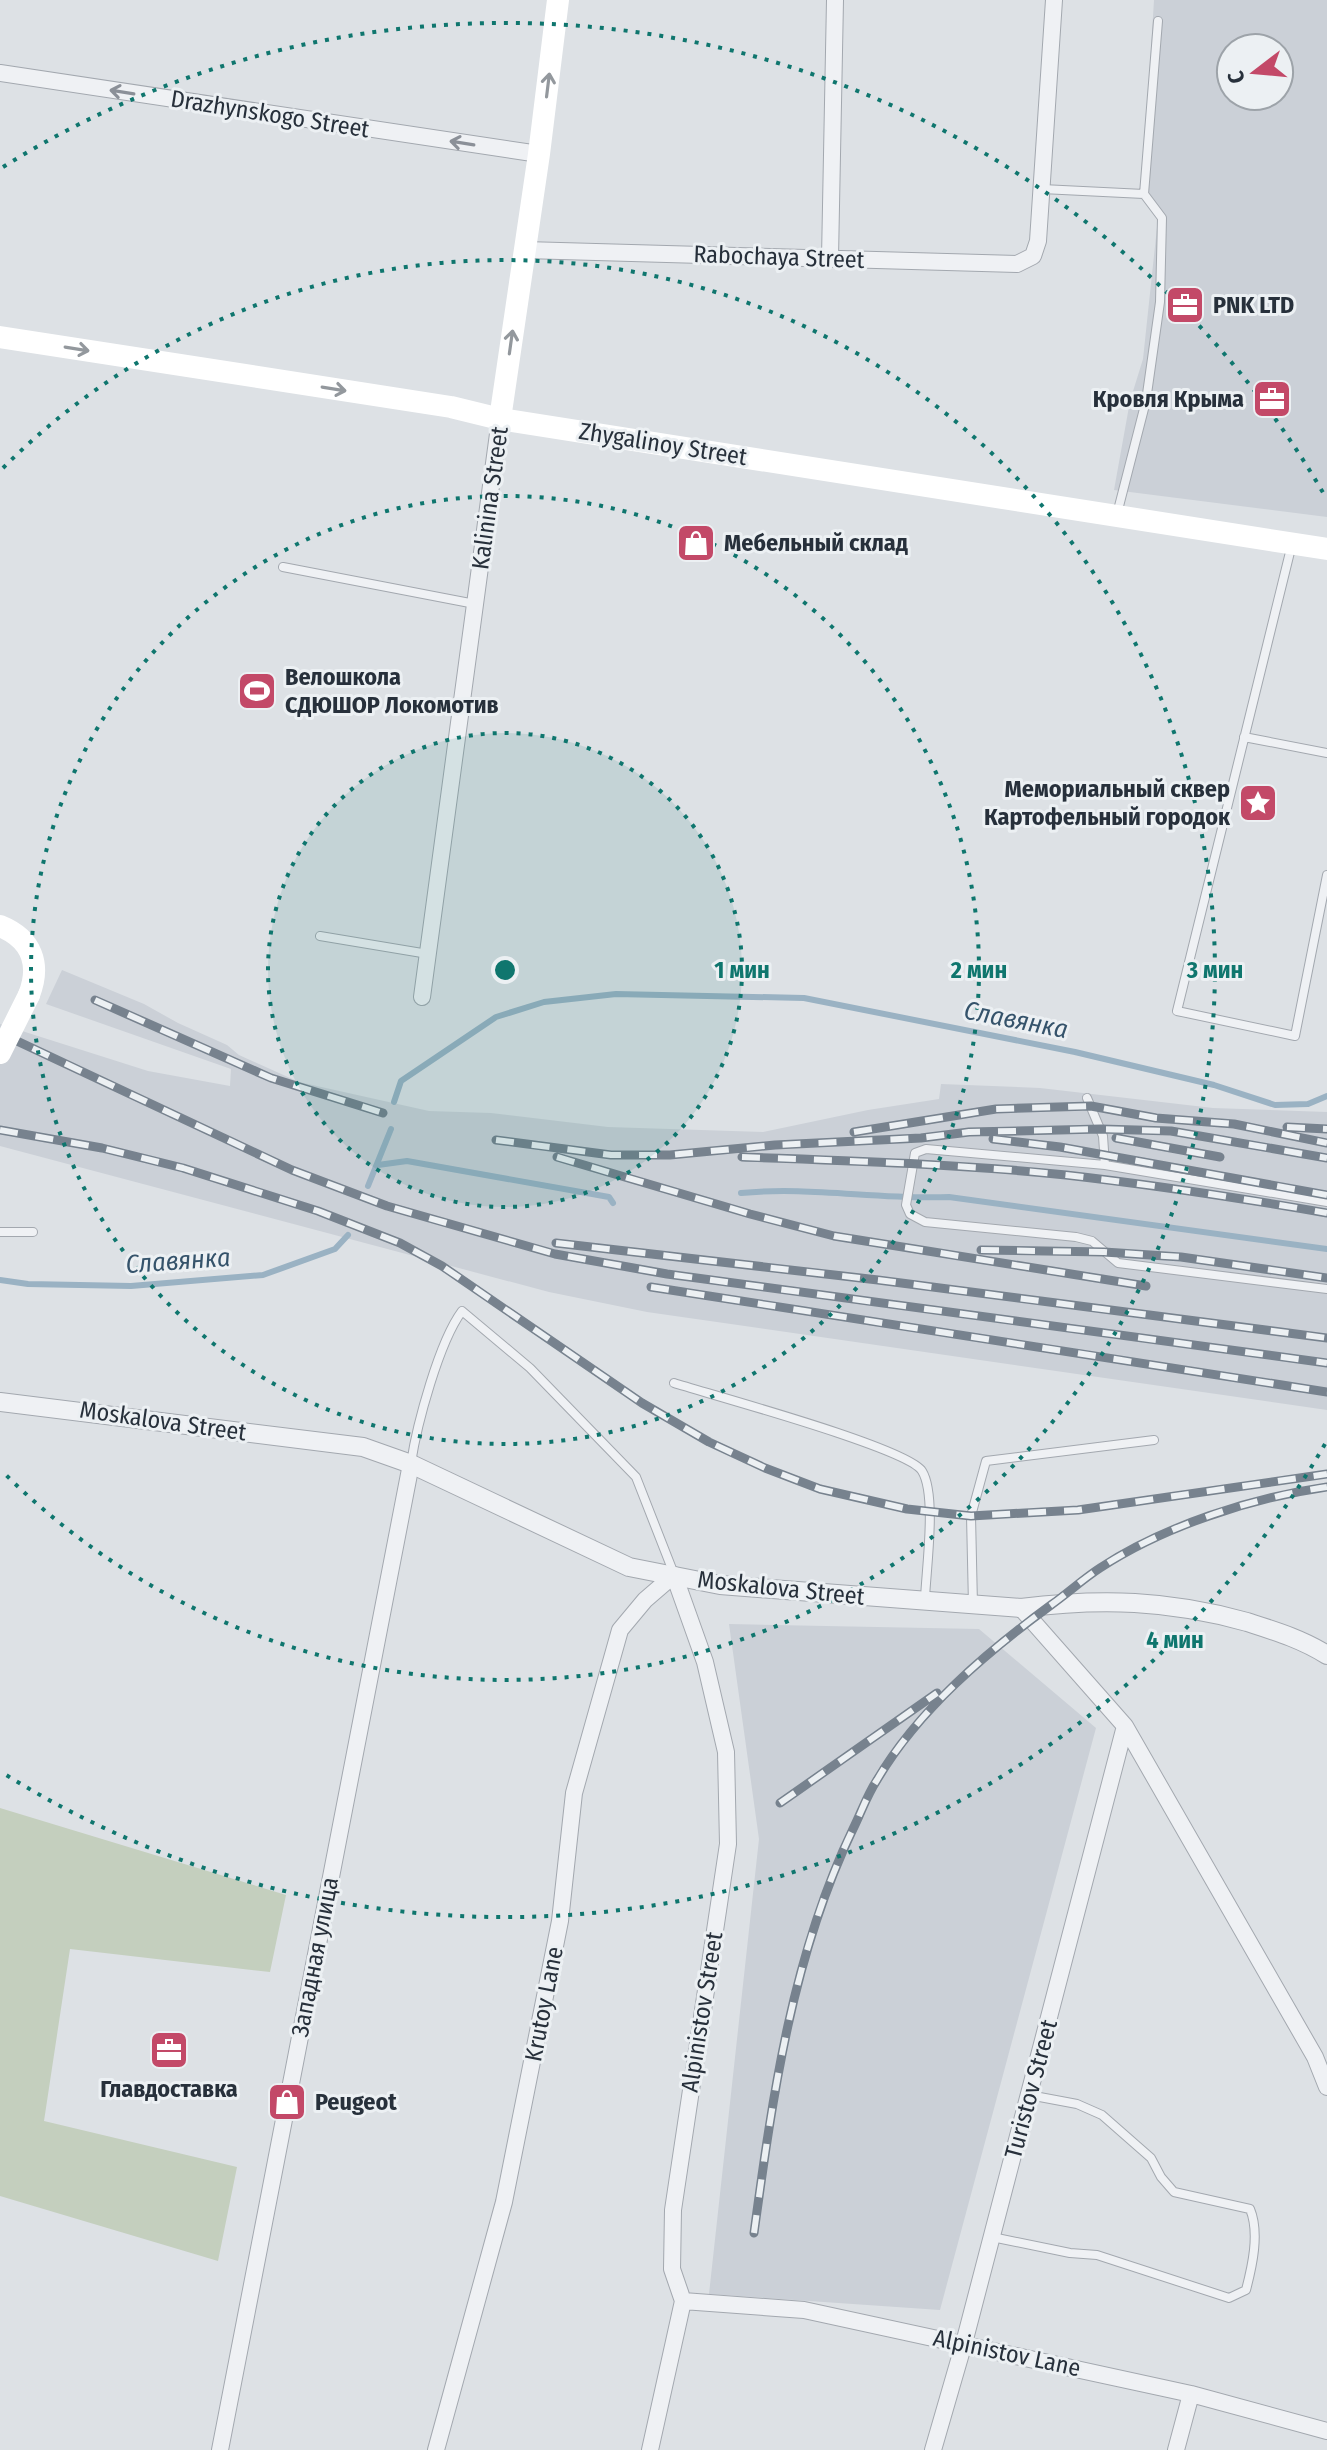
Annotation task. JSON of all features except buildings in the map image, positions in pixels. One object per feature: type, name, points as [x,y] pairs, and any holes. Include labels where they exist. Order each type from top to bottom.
[{"type":"main road","name":"Kalinina Street","points":[[500,419],[558,0]]},
{"type":"main road","name":"Zhygalinoy Street","points":[[0,337],[1327,549]]},
{"type":"main road","points":[[0,926],[18,935],[33,955],[35,979],[0,1053]]},
{"type":"street","points":[[830,258],[835,0]]},
{"type":"street","points":[[1042,189],[1054,0]]},
{"type":"street","name":"Drazhynskogo Street","points":[[0,73],[539,154]]},
{"type":"street","name":"Rabochaya Street","points":[[525,250],[1017,264],[1033,256],[1038,241],[1042,189]]},
{"type":"street","name":"Kalinina Street","points":[[422,997],[500,419]]},
{"type":"street","name":"Moskalova Street","points":[[0,1402],[39,1404],[363,1447],[411,1464],[629,1567],[720,1585],[1021,1608],[1148,1602],[1213,1612],[1278,1631],[1327,1655]]},
{"type":"street","name":"Западная улица","points":[[220,2450],[411,1464]]},
{"type":"street","name":"Alpinistov Street","points":[[650,2450],[683,2301],[672,2269],[673,2210],[728,1844],[726,1752],[705,1662],[674,1575]]},
{"type":"street","name":"Krutoy Lane","points":[[436,2450],[504,2202],[560,1921],[574,1793],[620,1630],[645,1600],[674,1575]]},
{"type":"street","points":[[1021,1608],[1125,1726],[1315,2057],[1327,2087]]},
{"type":"street","name":"Turistov Street","points":[[933,2450],[964,2343],[1125,1726]]},
{"type":"street","name":"Alpinistov Lane","points":[[683,2301],[804,2310],[1191,2394],[1327,2431]]},
{"type":"street","points":[[1176,2450],[1191,2394]]},
{"type":"lane","points":[[1117,514],[1146,401],[1160,302],[1162,218],[1144,194],[1158,21]]},
{"type":"lane","points":[[1042,189],[1144,194]]},
{"type":"lane","points":[[1292,543],[1177,1011],[1295,1036],[1327,875]]},
{"type":"lane","points":[[283,567],[476,604]]},
{"type":"lane","points":[[1244,737],[1327,753]]},
{"type":"lane","points":[[320,936],[428,954]]},
{"type":"lane","points":[[1087,1098],[1103,1136],[1105,1165]]},
{"type":"lane","points":[[1327,1202],[1105,1165],[926,1149],[915,1153],[906,1205],[910,1214],[925,1222],[1092,1241],[1118,1263],[1202,1271],[1327,1289]]},
{"type":"lane","points":[[0,1232],[33,1232]]},
{"type":"lane","points":[[411,1464],[428,1395],[452,1325],[462,1311],[530,1368],[636,1477],[674,1575]]},
{"type":"lane","points":[[674,1383],[885,1448],[921,1468],[928,1484],[930,1510],[925,1603]]},
{"type":"lane","points":[[973,1606],[971,1516],[986,1461],[1154,1440]]},
{"type":"lane","points":[[992,2237],[1070,2253],[1097,2255],[1229,2298],[1246,2290],[1255,2232],[1250,2209],[1174,2192],[1151,2158],[1102,2115],[1077,2104],[1029,2095]]},
{"type":"shaded area","points":[[1154,0],[1327,0],[1327,517],[1114,490],[1130,401],[1143,359],[1158,218],[1142,197]]},
{"type":"shaded area","points":[[62,970],[144,1004],[227,1045],[239,1055],[299,1082],[429,1111],[491,1113],[608,1127],[763,1132],[939,1099],[941,1084],[1040,1088],[1213,1108],[1327,1112],[1327,1410],[647,1312],[549,1292],[0,1146],[0,1024],[148,1071],[230,1086],[231,1069],[46,1004]]},
{"type":"shaded area","points":[[729,1624],[979,1629],[1096,1728],[940,2310],[709,2294],[759,1839]]},
{"type":"green space","points":[[0,1808],[286,1895],[270,1972],[70,1949],[44,2121],[237,2167],[218,2261],[0,2196]]},
{"type":"waterway","name":"Славянка","points":[[394,1102],[401,1081],[496,1017],[544,1002],[616,994],[804,998],[1075,1052],[1214,1085],[1275,1105],[1308,1104],[1327,1096]]},
{"type":"waterway","name":"Славянка","points":[[368,1186],[391,1129]]},
{"type":"waterway","points":[[378,1165],[407,1161],[609,1197],[613,1203]]},
{"type":"waterway","points":[[741,1193],[793,1191],[949,1197],[1327,1249]]},
{"type":"waterway","name":"Славянка","points":[[0,1280],[28,1284],[131,1286],[263,1275],[335,1249],[348,1235]]},
{"type":"railway","points":[[95,1000],[271,1078],[383,1113]]},
{"type":"railway","points":[[0,1033],[292,1170],[387,1206],[555,1254],[667,1274],[1327,1363]]},
{"type":"railway","points":[[854,1132],[996,1109],[1091,1106],[1156,1118],[1234,1124],[1327,1143]]},
{"type":"railway","points":[[1287,1127],[1327,1129]]},
{"type":"railway","points":[[496,1140],[611,1155],[670,1155],[969,1132],[1101,1129],[1171,1131],[1327,1158]]},
{"type":"railway","points":[[0,1130],[102,1148],[183,1168],[318,1211],[400,1243],[442,1266],[642,1403],[709,1442],[820,1489],[907,1509],[971,1516],[1078,1510],[1327,1474]]},
{"type":"railway","points":[[1116,1138],[1220,1157]]},
{"type":"railway","points":[[993,1139],[1060,1147],[1327,1195]]},
{"type":"railway","points":[[557,1157],[834,1236],[1146,1286]]},
{"type":"railway","points":[[742,1157],[1026,1171],[1197,1192],[1327,1213]]},
{"type":"railway","points":[[556,1243],[878,1280],[1327,1338]]},
{"type":"railway","points":[[981,1250],[1181,1257],[1327,1278]]},
{"type":"railway","points":[[651,1287],[1327,1392]]},
{"type":"railway","points":[[754,2233],[788,2026],[814,1926],[870,1792],[912,1730],[955,1684],[1003,1642],[1100,1568],[1125,1553],[1180,1527],[1239,1506],[1327,1487]]},
{"type":"railway","points":[[780,1803],[937,1693]]},
{"type":"place","name":"PNK LTD","points":[[1185,305]]},
{"type":"place","name":"Кровля Крыма","points":[[1272,399]]},
{"type":"place","name":"Мебельный склад","points":[[696,543]]},
{"type":"place","name":"Велошкола СДЮШОР Локомотив","points":[[257,691]]},
{"type":"place","name":"Мемориальный сквер Картофельный городок","points":[[1258,803]]},
{"type":"place","name":"Главдоставка","points":[[169,2050]]},
{"type":"place","name":"Peugeot","points":[[287,2102]]}]
